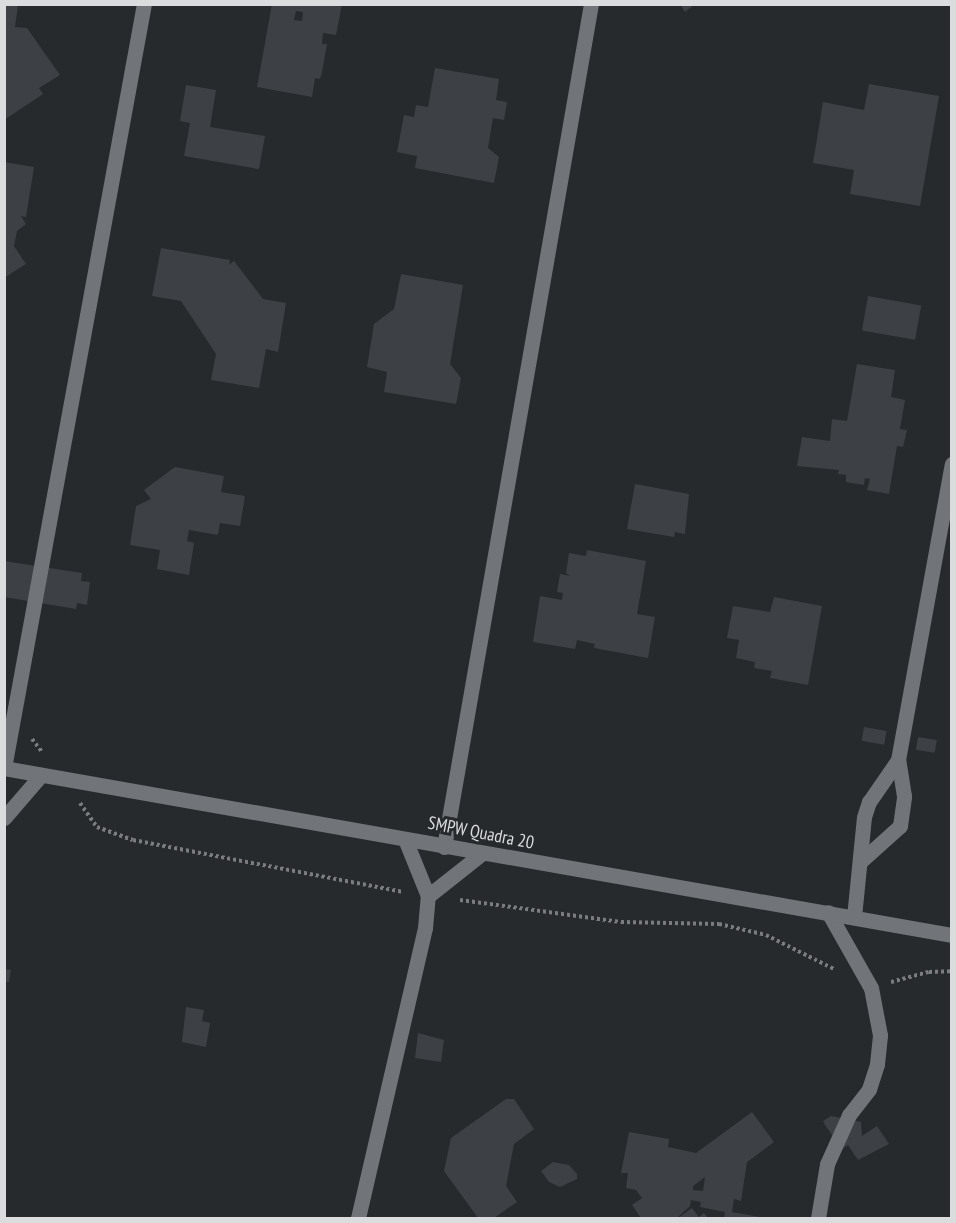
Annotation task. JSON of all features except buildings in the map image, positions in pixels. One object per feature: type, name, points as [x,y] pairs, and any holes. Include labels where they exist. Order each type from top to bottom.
[{"type":"street","points":[[4,768],[144,4]]},
{"type":"street","points":[[444,847],[591,4]]},
{"type":"street","points":[[861,861],[900,826],[904,796],[898,760],[951,464]]},
{"type":"street","points":[[854,917],[869,802],[898,760]]},
{"type":"street","name":"SMPW Quadra 20","points":[[4,768],[481,854],[951,935]]},
{"type":"street","points":[[4,818],[41,775]]},
{"type":"street","points":[[358,1218],[425,928],[429,896],[405,839]]},
{"type":"street","points":[[429,896],[481,854]]},
{"type":"street","points":[[818,1218],[827,1164],[849,1115],[869,1089],[877,1064],[880,1035],[871,988],[828,912]]}]
